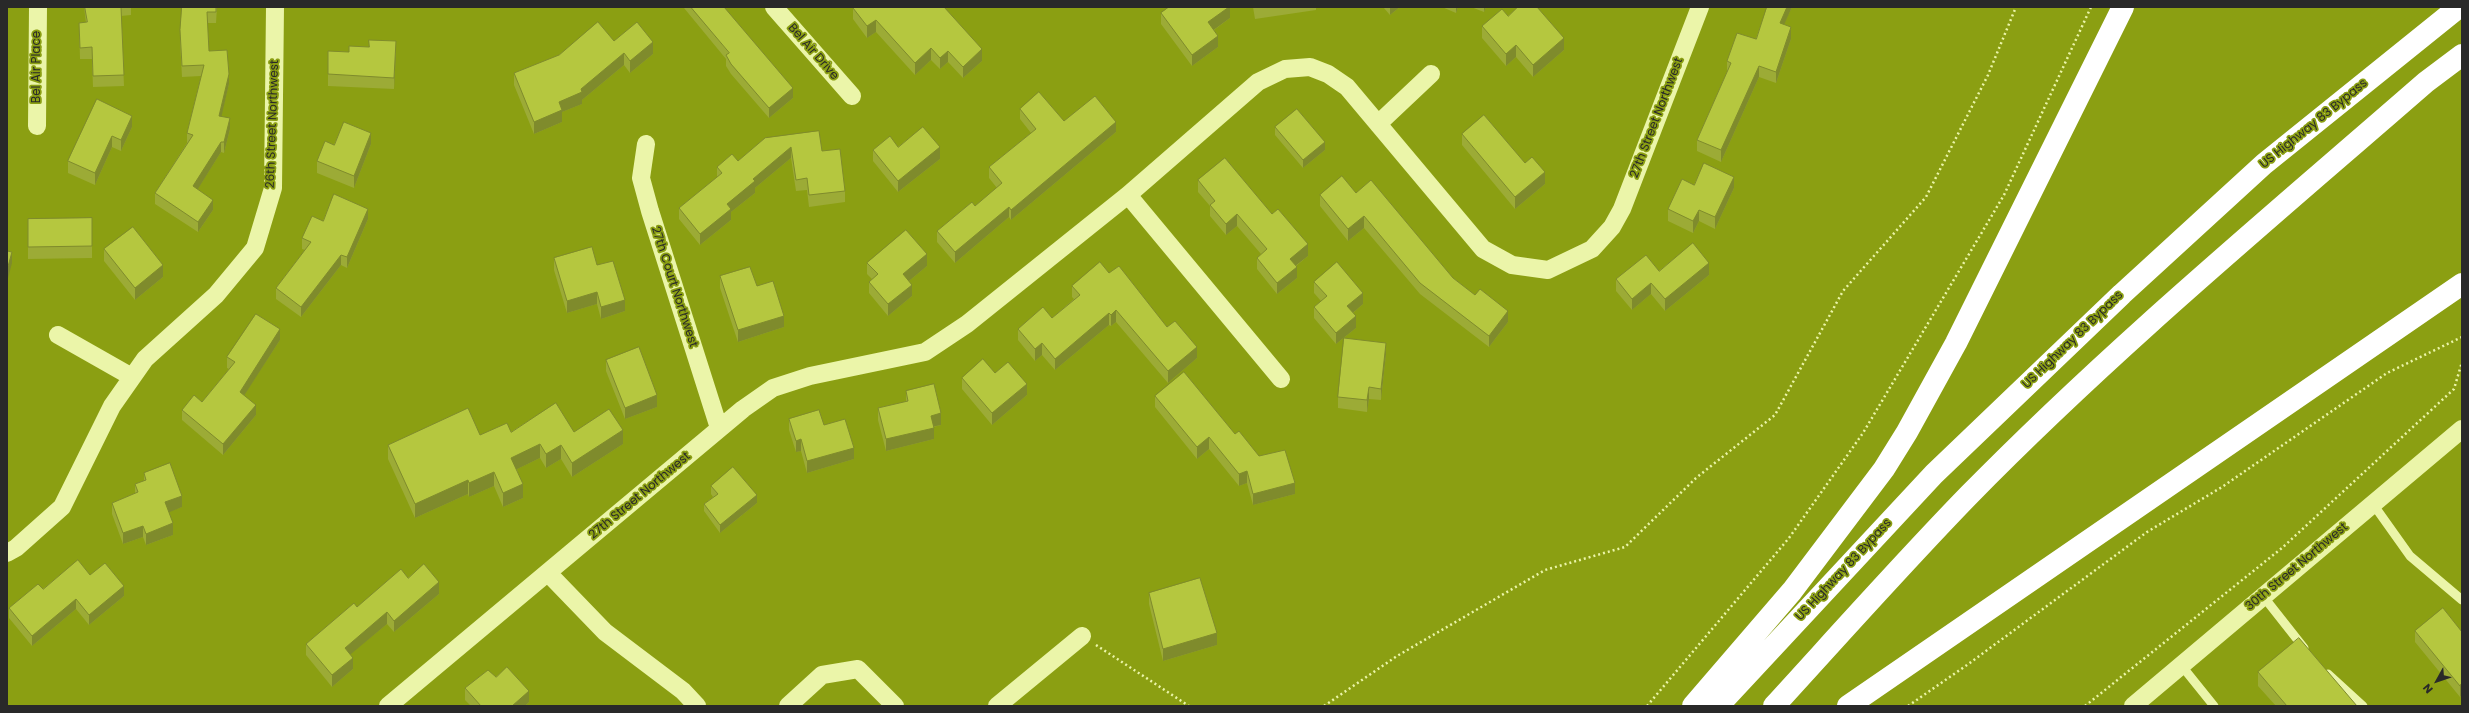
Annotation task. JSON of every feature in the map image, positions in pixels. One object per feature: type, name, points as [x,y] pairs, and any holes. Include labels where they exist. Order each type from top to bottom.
[{"type":"highway","points":[[1693,706],[1792,591],[1884,469],[1956,343],[2123,7]]},
{"type":"highway","name":"US Highway 83 Bypass","points":[[1718,706],[1934,474],[2122,294],[2264,164],[2459,7]]},
{"type":"highway","points":[[1774,706],[1969,496],[2068,400],[2211,268],[2426,82],[2462,55]]},
{"type":"highway","points":[[1848,706],[2462,284]]},
{"type":"street","name":"Bel Air Place","points":[[37,126],[38,7]]},
{"type":"street","name":"26th Street Northwest","points":[[7,553],[16,548],[62,507],[112,406],[145,359],[216,295],[255,248],[272,188],[276,7]]},
{"type":"street","name":"Bel Air Drive","points":[[774,7],[852,96]]},
{"type":"street","name":"27th Street Northwest","points":[[388,706],[719,428],[773,388],[810,376],[925,352],[967,324],[1128,195],[1258,82],[1285,69],[1310,67],[1328,74],[1347,87],[1483,249],[1512,265],[1548,270],[1592,249],[1612,227],[1622,209],[1700,7]]},
{"type":"street","points":[[1378,124],[1431,74]]},
{"type":"street","name":"27th Court Northwest","points":[[646,144],[642,178],[650,211],[719,428]]},
{"type":"street","points":[[1128,195],[1281,379]]},
{"type":"street","points":[[58,335],[132,377]]},
{"type":"street","name":"30th Street Northwest","points":[[2134,706],[2462,429]]},
{"type":"street","points":[[548,573],[604,632],[683,691],[697,706]]},
{"type":"street","points":[[997,706],[1082,636]]},
{"type":"street","points":[[788,706],[822,675],[858,669],[895,706]]},
{"type":"lane","points":[[2373,504],[2410,556],[2462,600]]},
{"type":"lane","points":[[2263,596],[2310,656]]},
{"type":"lane","points":[[2181,665],[2214,706]]},
{"type":"lane","points":[[2320,667],[2363,706]]},
{"type":"path","points":[[1324,706],[1397,656],[1545,570],[1625,547],[1696,478],[1775,415],[1843,291],[1926,197],[1988,76],[2016,7]]},
{"type":"path","points":[[1646,706],[1789,538],[1863,432],[2004,195],[2091,7]]},
{"type":"path","points":[[1908,706],[1967,665],[2147,532],[2222,487],[2387,373],[2462,337]]},
{"type":"path","points":[[2085,706],[2282,548],[2454,389],[2462,362]]},
{"type":"path","points":[[1082,636],[1189,706]]},
{"type":"building","points":[[85,7],[121,7],[124,75],[93,76],[92,47],[80,48],[79,23],[87,22]]},
{"type":"building","points":[[182,7],[216,7],[216,12],[207,12],[209,51],[227,50],[229,74],[219,116],[230,118],[224,142],[221,142],[193,186],[213,200],[198,222],[155,193],[193,135],[187,133],[204,65],[182,66],[180,30]]},
{"type":"building","points":[[691,7],[724,7],[793,88],[769,108],[731,64],[726,55],[729,53]]},
{"type":"building","points":[[944,7],[982,49],[963,67],[948,51],[940,58],[931,48],[915,63],[876,20],[867,26],[853,8]]},
{"type":"building","points":[[1169,7],[1229,7],[1208,22],[1218,36],[1192,55],[1161,13]]},
{"type":"building","points":[[1518,7],[1537,7],[1564,38],[1533,65],[1516,45],[1506,54],[1482,26],[1502,9],[1508,16]]},
{"type":"building","points":[[1767,7],[1787,7],[1780,23],[1791,27],[1776,72],[1759,66],[1721,150],[1697,140],[1731,63],[1727,61],[1737,33],[1756,39]]},
{"type":"building","points":[[598,22],[614,41],[637,22],[653,42],[630,61],[624,53],[581,89],[582,92],[559,102],[562,110],[534,122],[514,73],[559,55]]},
{"type":"building","points":[[369,40],[396,41],[394,78],[328,74],[328,51],[349,52],[349,46],[369,47]]},
{"type":"building","points":[[1039,92],[1064,121],[1095,96],[1116,122],[1011,210],[1009,207],[955,252],[937,231],[972,202],[975,206],[1002,183],[989,167],[1036,129],[1020,109]]},
{"type":"building","points":[[97,99],[132,116],[121,140],[112,136],[95,173],[68,161]]},
{"type":"building","points":[[1297,109],[1325,142],[1303,160],[1275,127]]},
{"type":"building","points":[[1484,115],[1525,163],[1532,157],[1545,172],[1515,197],[1462,134]]},
{"type":"building","points":[[344,122],[371,133],[354,176],[317,161],[325,141],[334,145]]},
{"type":"building","points":[[923,127],[940,147],[898,181],[873,150],[890,136],[898,147]]},
{"type":"building","points":[[819,131],[822,151],[840,149],[845,191],[809,195],[807,178],[796,180],[791,147],[753,179],[755,181],[727,204],[731,209],[700,234],[679,208],[722,173],[717,167],[732,154],[738,161],[765,138]]},
{"type":"building","points":[[1225,158],[1272,214],[1278,209],[1308,244],[1290,259],[1297,267],[1277,283],[1257,258],[1267,249],[1237,214],[1226,224],[1210,205],[1215,201],[1198,180]]},
{"type":"building","points":[[1704,163],[1734,177],[1715,217],[1699,210],[1693,221],[1668,209],[1682,179],[1694,185]]},
{"type":"building","points":[[1342,176],[1356,193],[1371,180],[1453,278],[1475,295],[1480,289],[1508,311],[1489,336],[1420,283],[1364,216],[1348,229],[1320,195]]},
{"type":"building","points":[[334,194],[368,209],[347,257],[341,255],[301,307],[276,288],[311,242],[302,238],[312,216],[323,221]]},
{"type":"building","points":[[92,218],[92,246],[28,247],[28,219]]},
{"type":"building","points":[[133,227],[163,265],[135,288],[104,249]]},
{"type":"building","points":[[906,230],[927,254],[903,274],[912,285],[888,304],[869,282],[878,274],[867,263]]},
{"type":"building","points":[[1693,243],[1709,263],[1665,299],[1651,283],[1632,299],[1616,279],[1646,255],[1659,271]]},
{"type":"building","points":[[592,247],[597,265],[613,261],[625,300],[601,307],[597,292],[567,301],[554,258]]},
{"type":"building","points":[[7,251],[12,252],[7,270]]},
{"type":"building","points":[[1100,262],[1109,273],[1119,266],[1167,327],[1175,321],[1197,347],[1168,371],[1116,310],[1111,315],[1109,313],[1055,359],[1042,343],[1035,349],[1018,329],[1043,307],[1052,318],[1080,295],[1072,286]]},
{"type":"building","points":[[1337,262],[1363,293],[1347,306],[1356,316],[1336,333],[1314,307],[1327,296],[1314,282]]},
{"type":"building","points":[[750,267],[757,286],[773,281],[784,316],[738,330],[720,276]]},
{"type":"building","points":[[256,314],[280,329],[240,392],[256,405],[223,444],[182,410],[194,395],[202,402],[235,362],[227,357]]},
{"type":"building","points":[[1344,338],[1386,343],[1381,389],[1369,387],[1367,400],[1338,397]]},
{"type":"building","points":[[639,347],[657,395],[625,408],[606,360]]},
{"type":"building","points":[[983,359],[995,373],[1008,362],[1027,384],[992,413],[962,378]]},
{"type":"building","points":[[1184,372],[1235,434],[1239,431],[1259,456],[1285,450],[1295,483],[1253,494],[1247,471],[1239,474],[1209,437],[1197,447],[1155,396]]},
{"type":"building","points":[[934,384],[941,413],[931,416],[934,428],[886,439],[878,408],[908,401],[906,391]]},
{"type":"building","points":[[556,403],[574,432],[609,409],[623,430],[572,463],[561,445],[546,454],[540,444],[511,458],[523,484],[503,493],[494,472],[469,483],[468,480],[415,504],[388,445],[468,408],[480,435],[507,423],[511,432]]},
{"type":"building","points":[[819,410],[824,425],[845,419],[854,448],[807,461],[801,439],[796,441],[789,419]]},
{"type":"building","points":[[170,463],[182,496],[165,502],[173,523],[146,534],[143,526],[123,533],[112,503],[138,492],[135,484],[146,480],[144,473]]},
{"type":"building","points":[[733,467],[757,495],[720,525],[704,504],[718,494],[711,486]]},
{"type":"building","points":[[78,560],[90,575],[105,563],[124,586],[89,615],[76,599],[32,636],[9,608],[38,584],[43,589]]},
{"type":"building","points":[[424,564],[439,582],[394,621],[387,612],[345,648],[353,658],[332,675],[306,644],[354,603],[357,607],[401,569],[408,578]]},
{"type":"building","points":[[1200,578],[1217,633],[1163,649],[1149,593]]},
{"type":"building","points":[[2443,608],[2462,632],[2462,685],[2461,684],[2460,686],[2415,631]]},
{"type":"building","points":[[2299,638],[2357,706],[2287,706],[2258,672]]},
{"type":"building","points":[[507,667],[529,691],[512,706],[481,706],[465,688],[488,670],[496,677]]}]
